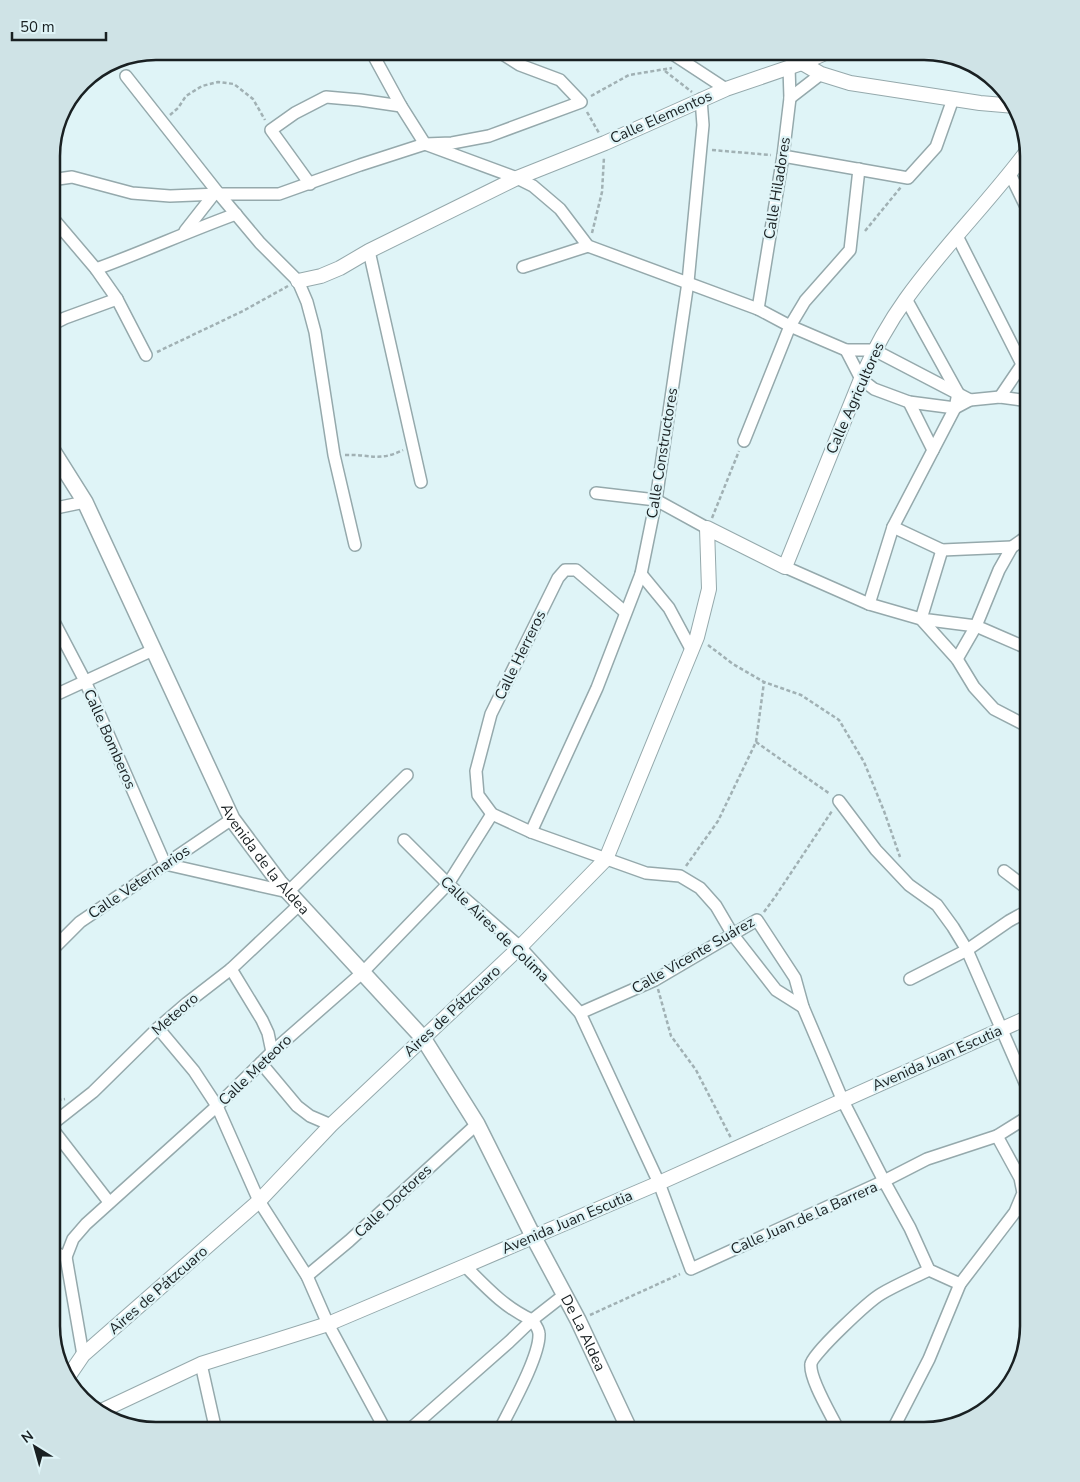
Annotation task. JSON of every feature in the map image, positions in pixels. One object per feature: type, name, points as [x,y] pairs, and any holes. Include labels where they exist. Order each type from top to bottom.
[{"type":"main road","name":"Avenida de la Aldea","points":[[60,462],[85,502],[232,819],[288,892],[424,1038],[477,1124],[532,1236]]},
{"type":"main road","name":"De La Aldea","points":[[532,1236],[578,1320],[626,1422]]},
{"type":"street","points":[[376,60],[401,106],[425,144],[517,178],[533,186],[560,209],[588,246],[758,309],[790,326],[846,350],[874,350],[970,400]]},
{"type":"street","points":[[60,179],[72,178],[132,193],[170,196],[279,194],[425,144],[452,143],[489,136],[581,102],[560,80],[520,66],[511,60]]},
{"type":"street","points":[[682,60],[726,89]]},
{"type":"street","name":"Calle Elementos","points":[[605,143],[701,99],[808,60]]},
{"type":"street","points":[[795,65],[850,83],[1005,105]]},
{"type":"street","name":"Calle Hiladores","points":[[758,309],[795,65]]},
{"type":"street","points":[[790,98],[821,74]]},
{"type":"street","points":[[126,76],[216,194],[274,258],[298,281],[307,302],[315,332],[334,455],[355,545]]},
{"type":"street","points":[[310,184],[271,130],[295,113],[326,97],[401,106]]},
{"type":"street","name":"Calle Constructores","points":[[531,832],[597,688],[641,574],[656,500],[688,282],[699,149],[703,125],[701,99]]},
{"type":"street","points":[[782,156],[908,178],[936,147],[953,99]]},
{"type":"street","points":[[298,281],[321,276],[517,178],[605,143]]},
{"type":"street","name":"Calle Agricultores","points":[[785,567],[874,350],[906,299],[1020,160]]},
{"type":"street","points":[[744,440],[790,326],[804,301],[850,250],[859,169]]},
{"type":"street","points":[[1010,174],[1020,195]]},
{"type":"street","points":[[184,233],[216,194]]},
{"type":"street","points":[[96,269],[236,214]]},
{"type":"street","points":[[60,226],[96,269],[117,299],[146,356]]},
{"type":"street","points":[[957,236],[1020,354]]},
{"type":"street","points":[[523,267],[588,246]]},
{"type":"street","points":[[369,251],[421,482]]},
{"type":"street","points":[[60,321],[117,299]]},
{"type":"street","points":[[869,604],[893,527],[956,408],[958,393],[906,299]]},
{"type":"street","points":[[846,350],[861,379],[874,389],[909,402],[956,408],[970,400],[1000,397],[1020,399]]},
{"type":"street","points":[[1000,397],[1020,370]]},
{"type":"street","points":[[909,402],[933,450]]},
{"type":"street","points":[[596,493],[656,500],[785,567],[869,604],[921,619],[976,626],[1020,645]]},
{"type":"street","points":[[60,508],[85,502]]},
{"type":"street","points":[[893,527],[942,550],[1012,547]]},
{"type":"street","name":"Aires de Pátzcuaro","points":[[72,1372],[83,1355],[259,1201],[331,1126],[520,947],[606,860],[694,643],[709,589],[707,528]]},
{"type":"street","points":[[957,659],[976,626],[999,570],[1012,547],[1020,541]]},
{"type":"street","points":[[921,619],[942,550]]},
{"type":"street","name":"Calle Herreros","points":[[492,814],[478,795],[476,771],[490,714],[558,578],[565,570],[576,570],[625,612]]},
{"type":"street","points":[[641,574],[694,643]]},
{"type":"street","points":[[921,619],[957,659],[974,687],[994,709],[1020,722]]},
{"type":"street","name":"Calle Bomberos","points":[[60,633],[85,681],[165,864]]},
{"type":"street","points":[[60,693],[153,650]]},
{"type":"street","points":[[165,864],[288,892],[407,775]]},
{"type":"street","points":[[839,801],[876,850],[909,885],[937,905],[954,927],[967,950],[1020,1072]]},
{"type":"street","points":[[492,814],[531,832],[606,860],[646,873],[680,876],[700,888],[716,906],[733,935],[776,990],[802,1007]]},
{"type":"street","name":"Calle Meteoro","points":[[66,1257],[72,1239],[86,1224],[217,1106],[272,1052],[362,973],[448,884],[492,814]]},
{"type":"street","name":"Calle Veterinarios","points":[[60,942],[80,922],[232,819]]},
{"type":"street","name":"Calle Aires de Colima","points":[[404,840],[448,884],[520,947],[580,1013],[659,1182],[691,1269]]},
{"type":"street","points":[[1004,871],[1020,883]]},
{"type":"street","name":"Meteoro","points":[[60,1119],[93,1092],[158,1028],[231,969],[300,904]]},
{"type":"street","points":[[910,979],[967,950],[1009,920],[1020,914]]},
{"type":"street","points":[[757,920],[796,978],[802,1007],[843,1101],[884,1182],[910,1228],[929,1270],[960,1284]]},
{"type":"street","name":"Calle Vicente Suárez","points":[[580,1013],[655,980],[757,920]]},
{"type":"street","points":[[231,969],[262,1020],[268,1033],[272,1052]]},
{"type":"street","name":"Avenida Juan Escutia","points":[[107,1408],[201,1364],[328,1324],[466,1266],[1020,1021]]},
{"type":"street","points":[[158,1028],[194,1071],[217,1106],[259,1201],[307,1276],[328,1324],[381,1422]]},
{"type":"street","points":[[261,1063],[297,1106],[310,1116],[331,1126]]},
{"type":"street","name":"Calle Juan de la Barrera","points":[[691,1269],[884,1182],[927,1158],[997,1136],[1020,1122]]},
{"type":"street","name":"Calle Doctores","points":[[307,1276],[349,1241],[477,1124]]},
{"type":"street","points":[[997,1136],[1020,1178]]},
{"type":"street","points":[[60,1138],[109,1202]]},
{"type":"street","points":[[897,1422],[929,1359],[960,1284],[1014,1212],[1020,1199]]},
{"type":"street","points":[[60,1255],[66,1257],[83,1355]]},
{"type":"street","points":[[466,1266],[498,1299],[516,1313],[532,1320],[539,1331],[538,1347],[503,1422]]},
{"type":"street","points":[[835,1422],[811,1373],[811,1362],[840,1329],[880,1295],[929,1270]]},
{"type":"street","points":[[418,1422],[532,1320],[564,1295]]},
{"type":"street","points":[[201,1364],[214,1422]]},
{"type":"path","points":[[605,143],[581,102],[629,75],[688,64]]},
{"type":"path","points":[[664,70],[701,99]]},
{"type":"path","points":[[162,121],[178,108],[186,96],[202,86],[218,82],[234,84],[253,99],[271,130]]},
{"type":"path","name":"Calle Elementos","points":[[588,246],[602,192],[605,143]]},
{"type":"path","points":[[699,149],[782,156]]},
{"type":"path","points":[[850,250],[908,178]]},
{"type":"path","points":[[146,356],[163,350],[234,316],[298,281]]},
{"type":"path","points":[[334,455],[356,454],[373,458],[392,455],[404,449],[412,439]]},
{"type":"path","points":[[707,528],[744,440]]},
{"type":"path","points":[[694,643],[764,682],[801,695],[839,720],[864,762],[900,857]]},
{"type":"path","points":[[680,876],[718,821],[756,742],[764,682]]},
{"type":"path","points":[[756,742],[839,801]]},
{"type":"path","name":"Calle Vicente Suárez","points":[[757,920],[776,897],[839,801]]},
{"type":"path","points":[[655,980],[671,1036],[696,1070],[736,1148]]},
{"type":"path","points":[[578,1320],[691,1269]]}]
